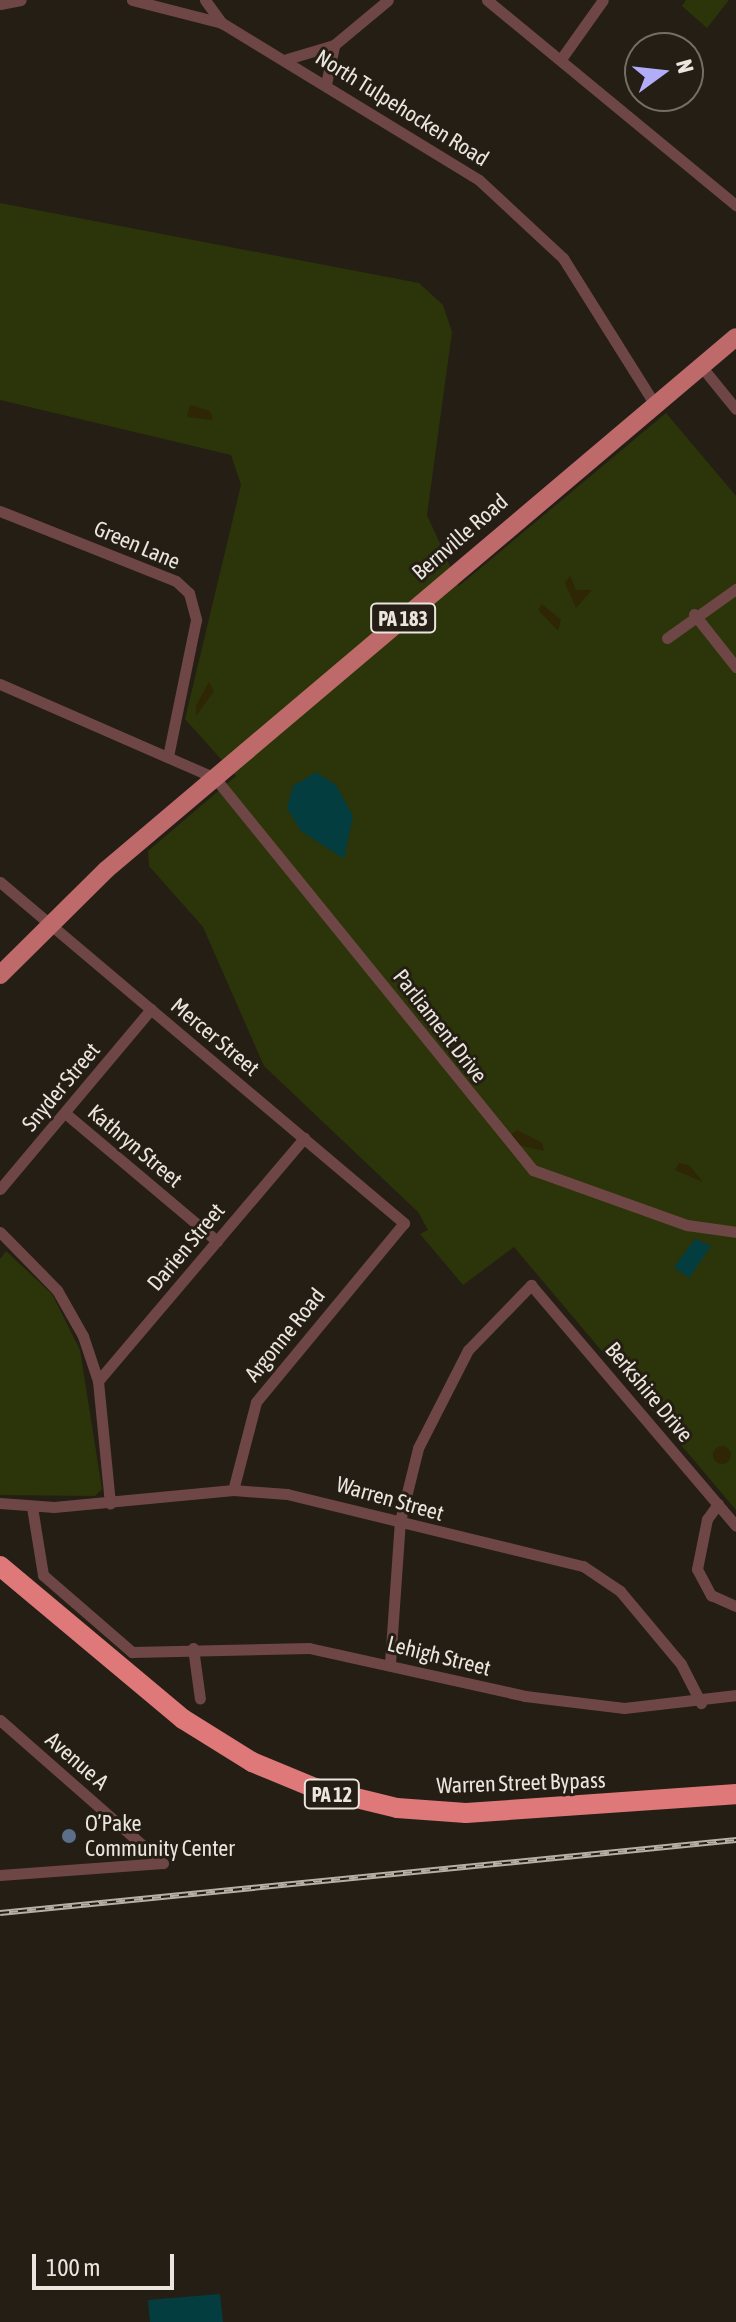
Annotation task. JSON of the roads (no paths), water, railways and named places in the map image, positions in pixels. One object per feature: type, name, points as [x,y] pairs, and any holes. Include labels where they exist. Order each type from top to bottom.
[{"type":"highway","name":"Warren Street Bypass","points":[[0,1566],[183,1719],[315,1788],[397,1808],[466,1813],[736,1794]]},
{"type":"highway","name":"Warren Street Bypass","points":[[0,1581],[176,1728],[247,1772],[311,1799],[396,1819],[466,1825],[736,1805]]},
{"type":"main road","name":"Bernville Road","points":[[47,922],[654,403],[736,337]]},
{"type":"main road","name":"PA 183","points":[[0,975],[47,922]]},
{"type":"street","points":[[0,4],[21,0]]},
{"type":"street","name":"North Tulpehocken Road","points":[[132,0],[222,23],[287,59],[461,166],[531,223],[581,281],[654,403]]},
{"type":"street","name":"North Tulpehocken Road","points":[[205,0],[222,23]]},
{"type":"street","points":[[287,59],[334,45],[388,0]]},
{"type":"street","points":[[487,0],[736,205]]},
{"type":"street","points":[[561,59],[603,0]]},
{"type":"street","points":[[326,84],[334,45]]},
{"type":"street","points":[[701,366],[736,409]]},
{"type":"street","name":"Green Lane","points":[[0,511],[176,581],[189,593],[196,620],[168,757]]},
{"type":"street","points":[[667,638],[694,614],[736,589]]},
{"type":"street","points":[[694,614],[736,667]]},
{"type":"street","name":"Parliament Drive","points":[[0,684],[215,778],[518,1158],[596,1197],[736,1232]]},
{"type":"street","name":"Mercer Street","points":[[0,882],[404,1223]]},
{"type":"street","name":"Snyder Street","points":[[0,1189],[151,1009]]},
{"type":"street","name":"Kathryn Street","points":[[65,1113],[217,1241]]},
{"type":"street","name":"Darien Street","points":[[98,1381],[304,1138]]},
{"type":"street","name":"Argonne Road","points":[[233,1490],[256,1402],[404,1223]]},
{"type":"street","points":[[0,1232],[57,1290],[98,1381],[110,1503]]},
{"type":"street","name":"Berkshire Drive","points":[[400,1521],[418,1448],[452,1374],[531,1285],[736,1526]]},
{"type":"street","name":"Warren Street","points":[[0,1503],[32,1507],[110,1503],[233,1490],[337,1502],[400,1521],[583,1566],[613,1583],[681,1664],[701,1703]]},
{"type":"street","points":[[718,1504],[703,1531],[697,1569],[711,1595],[736,1606]]},
{"type":"street","name":"Lehigh Street","points":[[32,1507],[43,1575],[132,1652],[285,1646],[390,1663],[561,1701],[646,1709],[701,1703],[736,1695]]},
{"type":"street","points":[[390,1663],[400,1521]]},
{"type":"street","points":[[193,1648],[200,1699]]},
{"type":"street","name":"Avenue A","points":[[0,1720],[163,1863],[0,1875]]},
{"type":"water","points":[[316,772],[336,785],[353,816],[344,859],[301,831],[287,808],[293,786]]},
{"type":"water","points":[[695,1239],[711,1246],[689,1278],[674,1267]]},
{"type":"water","points":[[220,2294],[223,2322],[150,2322],[148,2300]]},
{"type":"railway","points":[[0,1913],[736,1840]]},
{"type":"place","name":"O’Pake Community Center","points":[[69,1836]]}]
